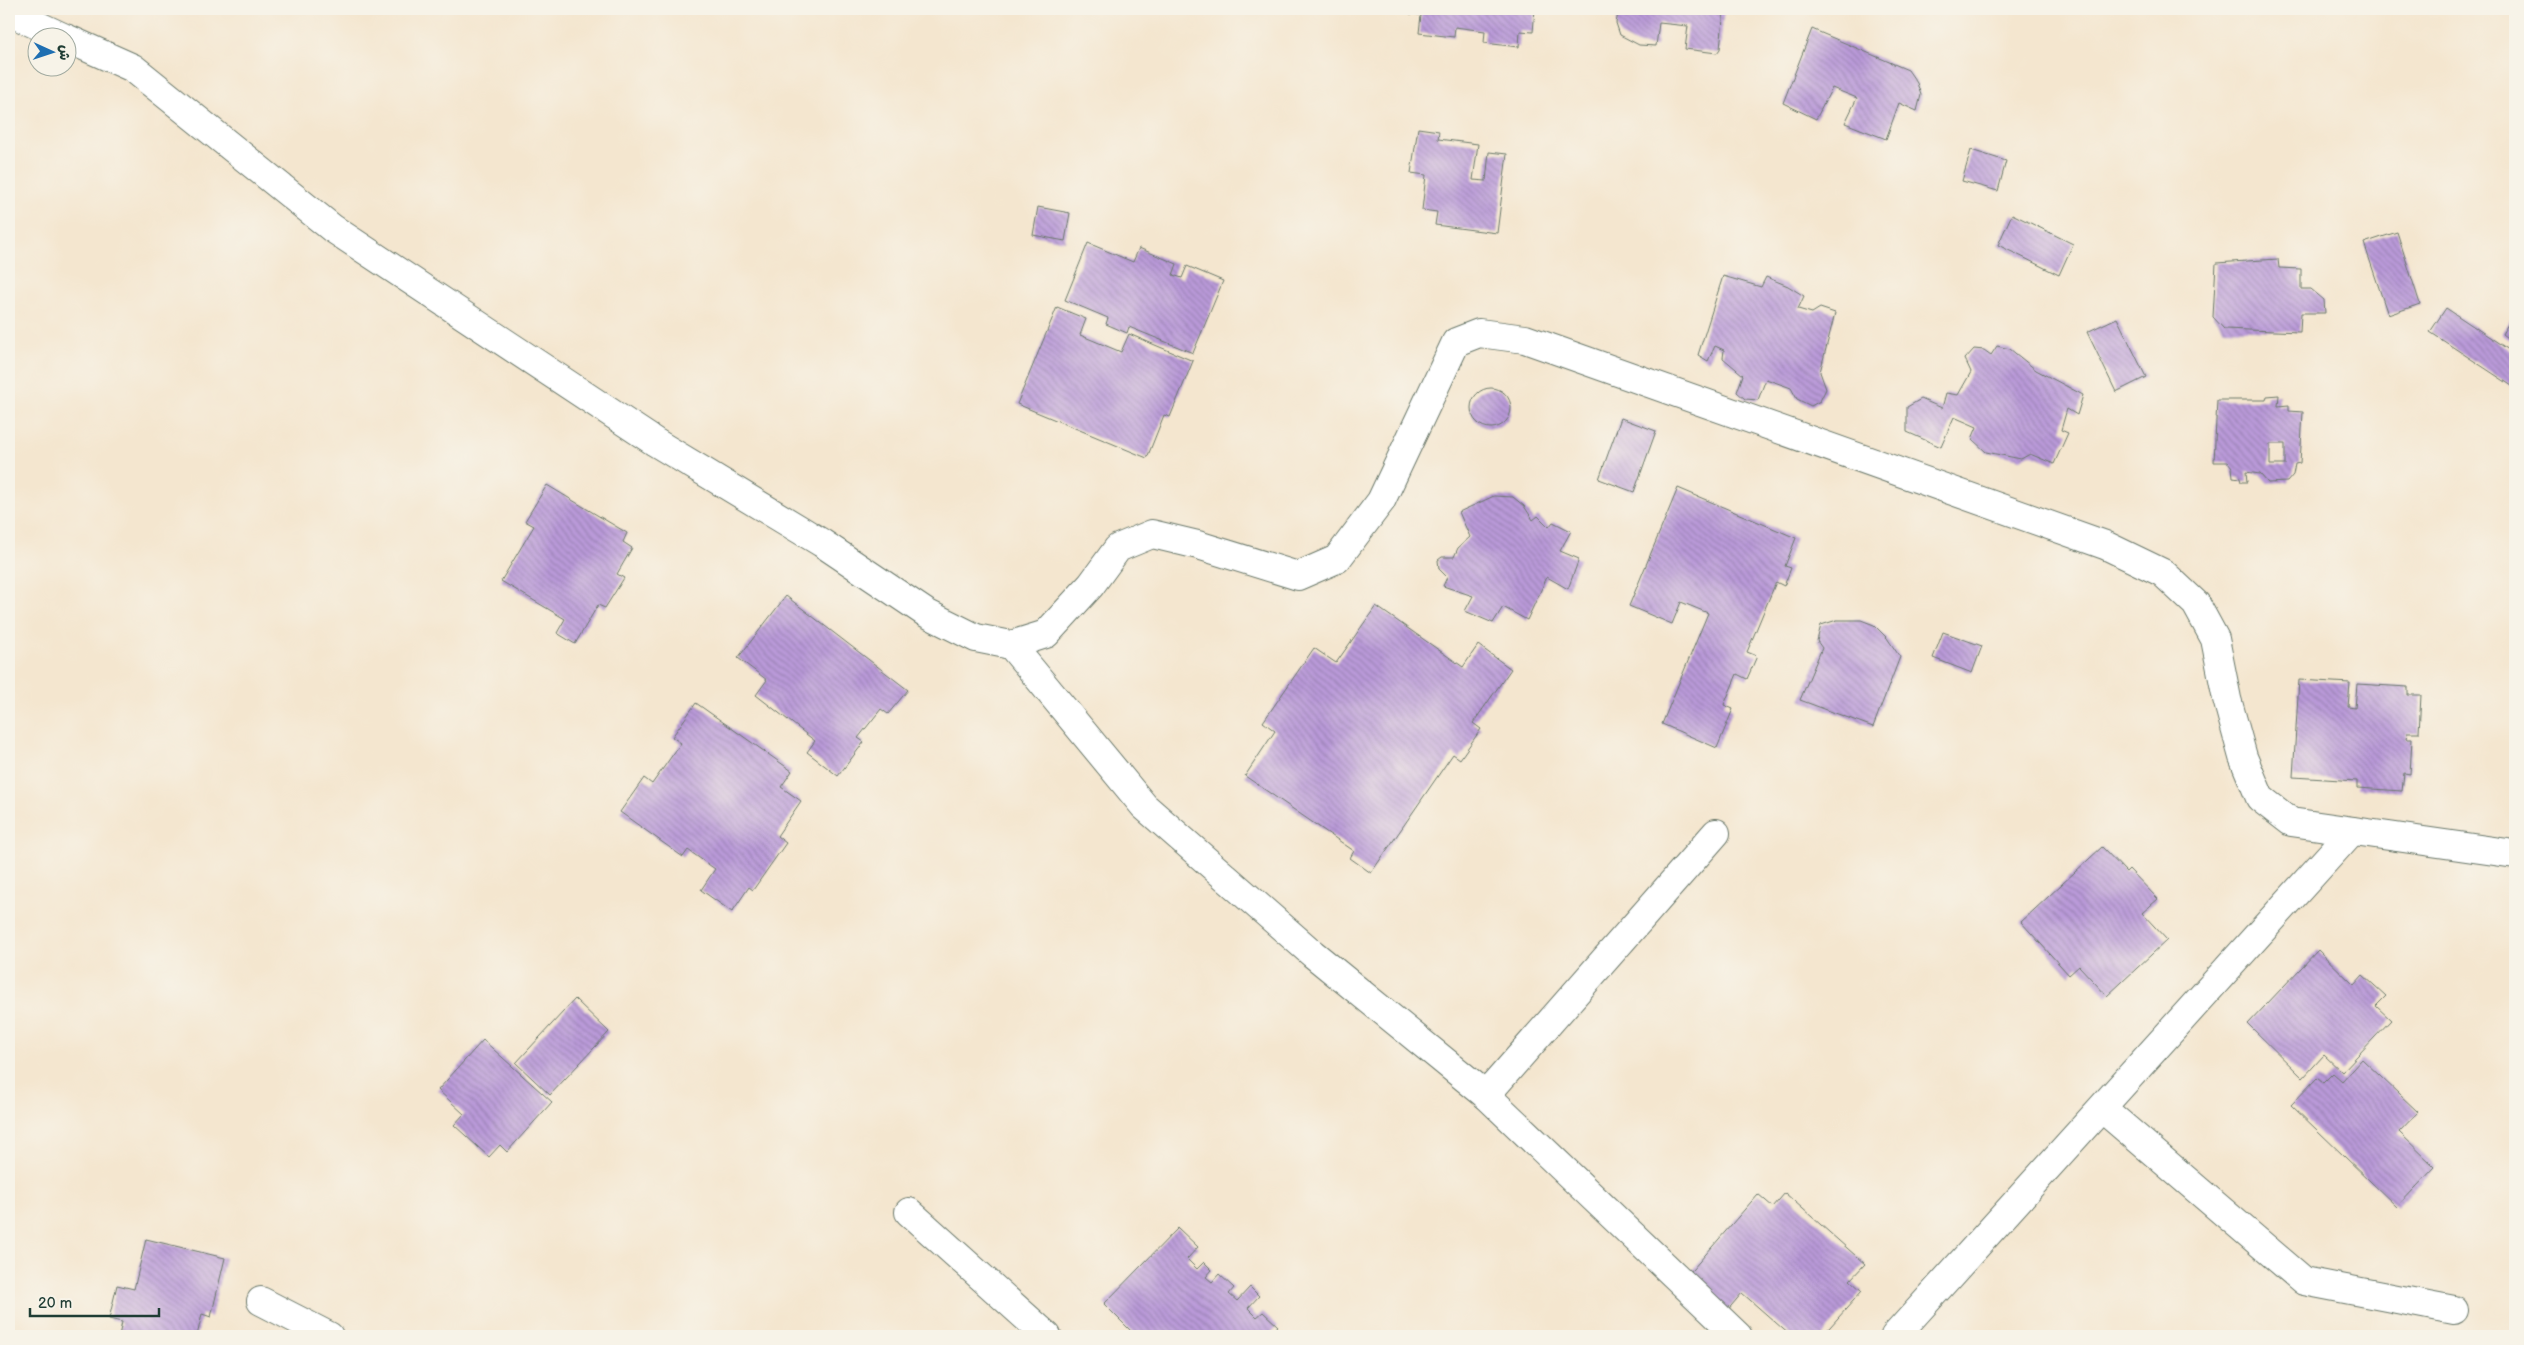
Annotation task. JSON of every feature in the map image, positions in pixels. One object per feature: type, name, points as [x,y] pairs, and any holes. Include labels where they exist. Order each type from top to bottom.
[{"type":"street","points":[[9,12],[44,28]]},
{"type":"street","points":[[78,43],[133,68],[332,228],[655,442],[822,543],[926,613],[976,638],[1011,645],[1046,634],[1091,585],[1118,548],[1152,534],[1198,545],[1298,576],[1337,559],[1381,501],[1456,342],[1479,334],[1526,340],[2105,544],[2163,573],[2196,604],[2216,639],[2227,699],[2243,756],[2260,798],[2291,822],[2515,854]]},
{"type":"street","points":[[1011,645],[1144,806],[1313,954],[1486,1095],[1738,1336]]},
{"type":"street","points":[[1486,1095],[1716,832]]},
{"type":"street","points":[[1895,1336],[2352,832]]},
{"type":"street","points":[[2102,1109],[2304,1281],[2454,1310]]},
{"type":"street","points":[[909,1212],[1047,1336]]},
{"type":"street","points":[[261,1301],[329,1336]]},
{"type":"building","points":[[1410,9],[1535,9],[1533,32],[1520,31],[1519,47],[1484,43],[1485,31],[1455,27],[1454,37],[1419,33],[1421,15],[1410,14]]},
{"type":"building","points":[[1619,9],[1724,9],[1720,49],[1717,53],[1685,49],[1688,26],[1659,23],[1656,46],[1639,45],[1620,35],[1616,23]]},
{"type":"building","points":[[1812,29],[1908,70],[1917,83],[1921,95],[1917,111],[1899,103],[1886,139],[1845,123],[1857,98],[1832,88],[1816,119],[1783,103]]},
{"type":"building","points":[[1418,128],[1439,131],[1438,139],[1478,144],[1473,180],[1486,181],[1489,152],[1507,154],[1497,233],[1435,225],[1437,212],[1422,210],[1426,175],[1411,173]]},
{"type":"building","points":[[1971,150],[2006,161],[1998,191],[1962,181]]},
{"type":"building","points":[[1038,207],[1070,213],[1065,241],[1033,235]]},
{"type":"building","points":[[2012,214],[2073,244],[2059,275],[1998,245]]},
{"type":"building","points":[[2397,232],[2420,304],[2388,315],[2364,243]]},
{"type":"building","points":[[1088,243],[1133,262],[1139,248],[1177,264],[1173,275],[1182,278],[1187,266],[1223,281],[1193,353],[1129,327],[1127,333],[1106,324],[1108,318],[1065,300]]},
{"type":"building","points":[[2278,259],[2279,268],[2301,269],[2301,289],[2311,289],[2324,300],[2325,313],[2301,313],[2300,332],[2224,329],[2213,317],[2216,263]]},
{"type":"building","points":[[1723,276],[1761,287],[1766,277],[1788,286],[1804,296],[1798,309],[1812,313],[1820,308],[1835,313],[1820,372],[1826,389],[1820,401],[1811,406],[1797,399],[1791,388],[1766,379],[1758,400],[1745,399],[1737,392],[1743,375],[1723,358],[1724,350],[1715,346],[1708,361],[1698,355]]},
{"type":"building","points":[[1057,307],[1086,319],[1080,335],[1121,352],[1129,334],[1193,361],[1170,417],[1164,415],[1147,458],[1017,404]]},
{"type":"building","points":[[2446,308],[2515,354],[2515,381],[2512,386],[2430,332]]},
{"type":"building","points":[[2117,318],[2146,377],[2116,392],[2087,332]]},
{"type":"building","points":[[2511,319],[2515,321],[2515,344],[2502,334]]},
{"type":"building","points":[[1997,346],[2010,349],[2036,370],[2083,395],[2077,415],[2067,409],[2061,430],[2068,433],[2054,464],[2030,454],[2021,459],[1986,452],[1972,439],[1977,427],[1954,417],[1941,447],[1907,432],[1907,407],[1921,399],[1942,408],[1946,393],[1958,395],[1971,372],[1965,359],[1974,349],[1984,350],[1991,355]]},
{"type":"building","points":[[1487,388],[1495,388],[1502,391],[1508,397],[1511,408],[1508,419],[1502,425],[1495,428],[1487,428],[1480,425],[1474,419],[1471,412],[1471,404],[1474,397],[1480,391]]},
{"type":"building","points":[[2279,395],[2278,406],[2289,405],[2289,411],[2303,412],[2300,463],[2295,464],[2293,475],[2287,482],[2268,483],[2260,474],[2246,472],[2247,482],[2241,482],[2240,478],[2233,477],[2232,467],[2228,462],[2214,462],[2217,400],[2266,400],[2267,396]],"holes":[[[2270,444],[2285,444],[2285,465],[2270,465]]]},
{"type":"building","points":[[1621,418],[1656,431],[1634,492],[1599,479]]},
{"type":"building","points":[[547,485],[627,533],[623,542],[632,548],[617,574],[624,578],[605,608],[598,605],[575,644],[557,633],[565,619],[501,581],[534,526],[525,521]]},
{"type":"building","points":[[1678,488],[1796,538],[1785,566],[1791,568],[1784,586],[1776,582],[1747,652],[1757,656],[1747,679],[1737,674],[1724,705],[1733,709],[1717,748],[1662,724],[1708,613],[1681,602],[1672,624],[1629,606]]},
{"type":"building","points":[[1494,496],[1513,497],[1524,506],[1533,520],[1538,516],[1549,527],[1553,522],[1571,531],[1560,551],[1579,559],[1568,589],[1547,577],[1527,620],[1503,607],[1493,623],[1465,611],[1473,596],[1443,586],[1447,577],[1439,569],[1438,560],[1442,557],[1454,557],[1458,548],[1470,537],[1459,512]]},
{"type":"building","points":[[786,596],[908,690],[888,714],[881,709],[858,738],[864,742],[838,776],[807,752],[815,741],[756,695],[767,680],[738,658]]},
{"type":"building","points":[[1376,606],[1463,667],[1478,645],[1511,669],[1473,723],[1481,729],[1460,759],[1453,754],[1371,873],[1350,858],[1354,851],[1245,776],[1275,731],[1263,722],[1314,648],[1336,663]]},
{"type":"building","points":[[1837,620],[1861,620],[1874,625],[1887,638],[1900,657],[1873,727],[1800,700],[1822,648],[1817,641],[1821,625]]},
{"type":"building","points":[[1943,632],[1982,646],[1972,673],[1933,658]]},
{"type":"building","points":[[2299,680],[2350,683],[2348,707],[2355,708],[2357,684],[2408,687],[2408,695],[2421,695],[2419,733],[2407,733],[2406,739],[2412,739],[2410,774],[2404,773],[2402,791],[2357,788],[2357,781],[2293,777]]},
{"type":"building","points":[[696,703],[792,771],[781,787],[801,801],[777,836],[786,843],[753,890],[749,887],[732,912],[701,890],[715,869],[688,850],[683,857],[620,812],[644,778],[652,784],[681,743],[672,737]]},
{"type":"building","points":[[2102,847],[2126,872],[2129,869],[2158,899],[2142,913],[2167,940],[2107,996],[2079,966],[2069,975],[2021,922]]},
{"type":"building","points":[[2318,950],[2354,985],[2363,975],[2386,996],[2376,1006],[2391,1020],[2342,1072],[2324,1055],[2303,1078],[2248,1024]]},
{"type":"building","points":[[575,999],[609,1032],[550,1095],[516,1063]]},
{"type":"building","points":[[483,1040],[552,1102],[507,1152],[500,1145],[489,1157],[454,1125],[464,1114],[438,1090]]},
{"type":"building","points":[[2362,1059],[2418,1112],[2399,1132],[2435,1167],[2397,1207],[2291,1105],[2317,1078],[2323,1083],[2333,1073],[2342,1081]]},
{"type":"building","points":[[1785,1193],[1865,1264],[1850,1280],[1862,1291],[1822,1336],[1791,1336],[1742,1293],[1726,1312],[1686,1277],[1758,1194],[1773,1207]]},
{"type":"building","points":[[1178,1228],[1198,1247],[1187,1259],[1197,1269],[1204,1262],[1212,1270],[1206,1277],[1212,1282],[1219,1274],[1234,1288],[1229,1294],[1237,1301],[1250,1287],[1259,1296],[1248,1308],[1257,1317],[1263,1312],[1278,1326],[1270,1334],[1272,1336],[1136,1336],[1104,1304]]},
{"type":"building","points":[[146,1239],[225,1258],[211,1317],[202,1314],[197,1336],[119,1336],[122,1322],[109,1319],[117,1285],[134,1289]]}]
